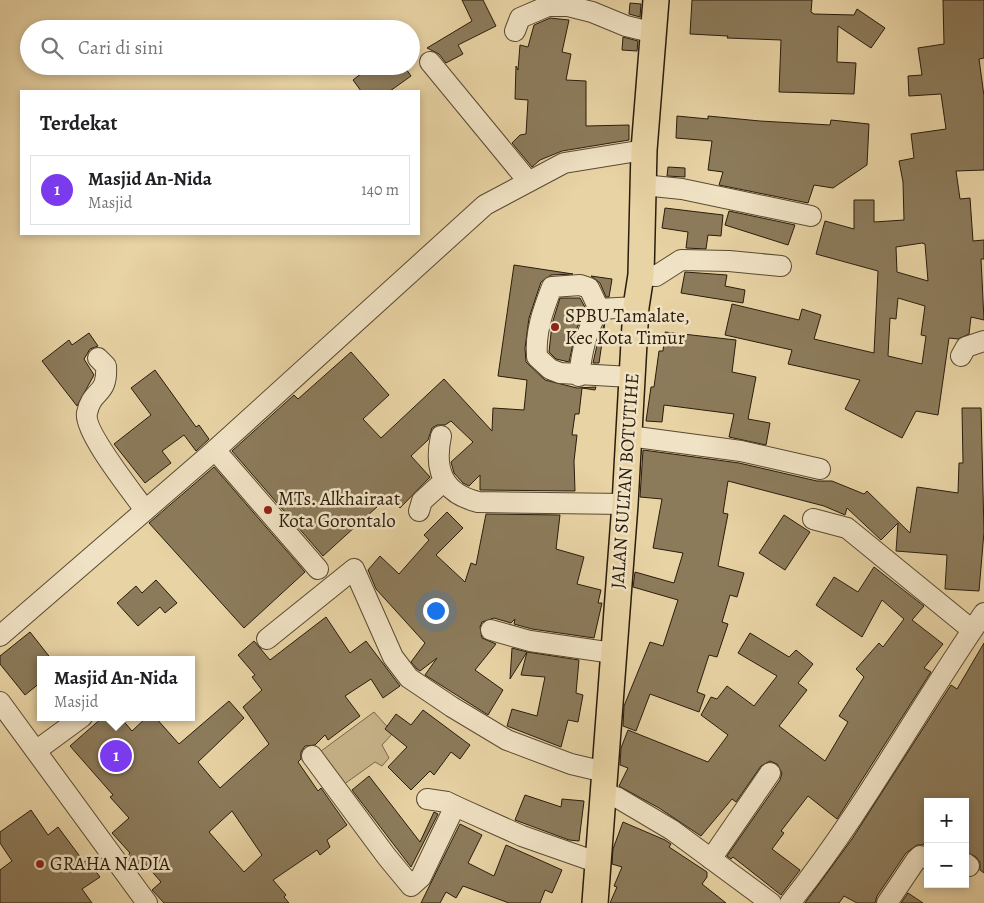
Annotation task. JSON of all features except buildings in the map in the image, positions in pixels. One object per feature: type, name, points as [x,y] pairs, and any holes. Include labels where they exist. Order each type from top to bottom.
[{"type":"main road","name":"JALAN SULTAN BOTUTIHE","points":[[595,903],[625,504],[636,307],[641,275],[644,150],[655,33],[656,0]]},
{"type":"street","points":[[515,30],[520,18],[548,6],[568,6],[592,12],[626,26],[655,33]]},
{"type":"street","points":[[430,62],[528,181]]},
{"type":"street","points":[[0,636],[215,450],[485,205],[564,163],[644,150]]},
{"type":"street","points":[[643,185],[682,189],[811,216]]},
{"type":"street","points":[[641,275],[656,276],[681,260],[729,261],[781,266]]},
{"type":"street","points":[[599,309],[589,288],[580,285],[557,285],[552,287],[538,330],[537,357],[550,369],[560,374],[631,378]]},
{"type":"street","points":[[599,309],[636,307]]},
{"type":"street","points":[[579,376],[583,343],[589,326],[599,309]]},
{"type":"street","points":[[961,356],[966,347],[984,340]]},
{"type":"street","points":[[98,358],[106,366],[107,378],[105,386],[91,400],[88,406],[86,416],[88,424],[101,448],[145,510]]},
{"type":"street","points":[[440,436],[437,454],[438,466],[444,481],[453,490],[468,499],[478,502],[625,504]]},
{"type":"street","points":[[628,436],[741,451],[820,469]]},
{"type":"street","points":[[215,450],[318,569]]},
{"type":"street","points":[[418,511],[422,501],[444,481]]},
{"type":"street","points":[[813,519],[847,528],[972,630]]},
{"type":"street","points":[[267,639],[354,569],[393,658],[409,678],[452,707],[507,740],[571,764],[604,783],[618,798],[654,818],[771,903]]},
{"type":"street","points":[[790,903],[814,873],[859,808],[984,613]]},
{"type":"street","points":[[490,630],[530,641],[613,653]]},
{"type":"street","points":[[0,702],[37,750],[147,903]]},
{"type":"street","points":[[37,750],[77,721]]},
{"type":"street","points":[[312,756],[387,858],[411,886],[421,877],[455,806]]},
{"type":"street","points":[[711,859],[770,773]]},
{"type":"street","points":[[426,799],[447,802],[522,836],[599,863]]},
{"type":"street","points":[[887,903],[916,860],[920,856],[924,858]]},
{"type":"shaded area","points":[[374,712],[393,733],[382,745],[389,758],[382,766],[375,762],[343,785],[317,754]]},
{"type":"place","name":"SPBU Tamalate, Kec Kota Timur","points":[[555,327]]},
{"type":"place","name":"MTs. Alkhairaat Kota Gorontalo","points":[[268,510]]},
{"type":"place","name":"Masjid An-Nida","points":[[116,756]]},
{"type":"place","name":"GRAHA NADIA","points":[[40,864]]}]
